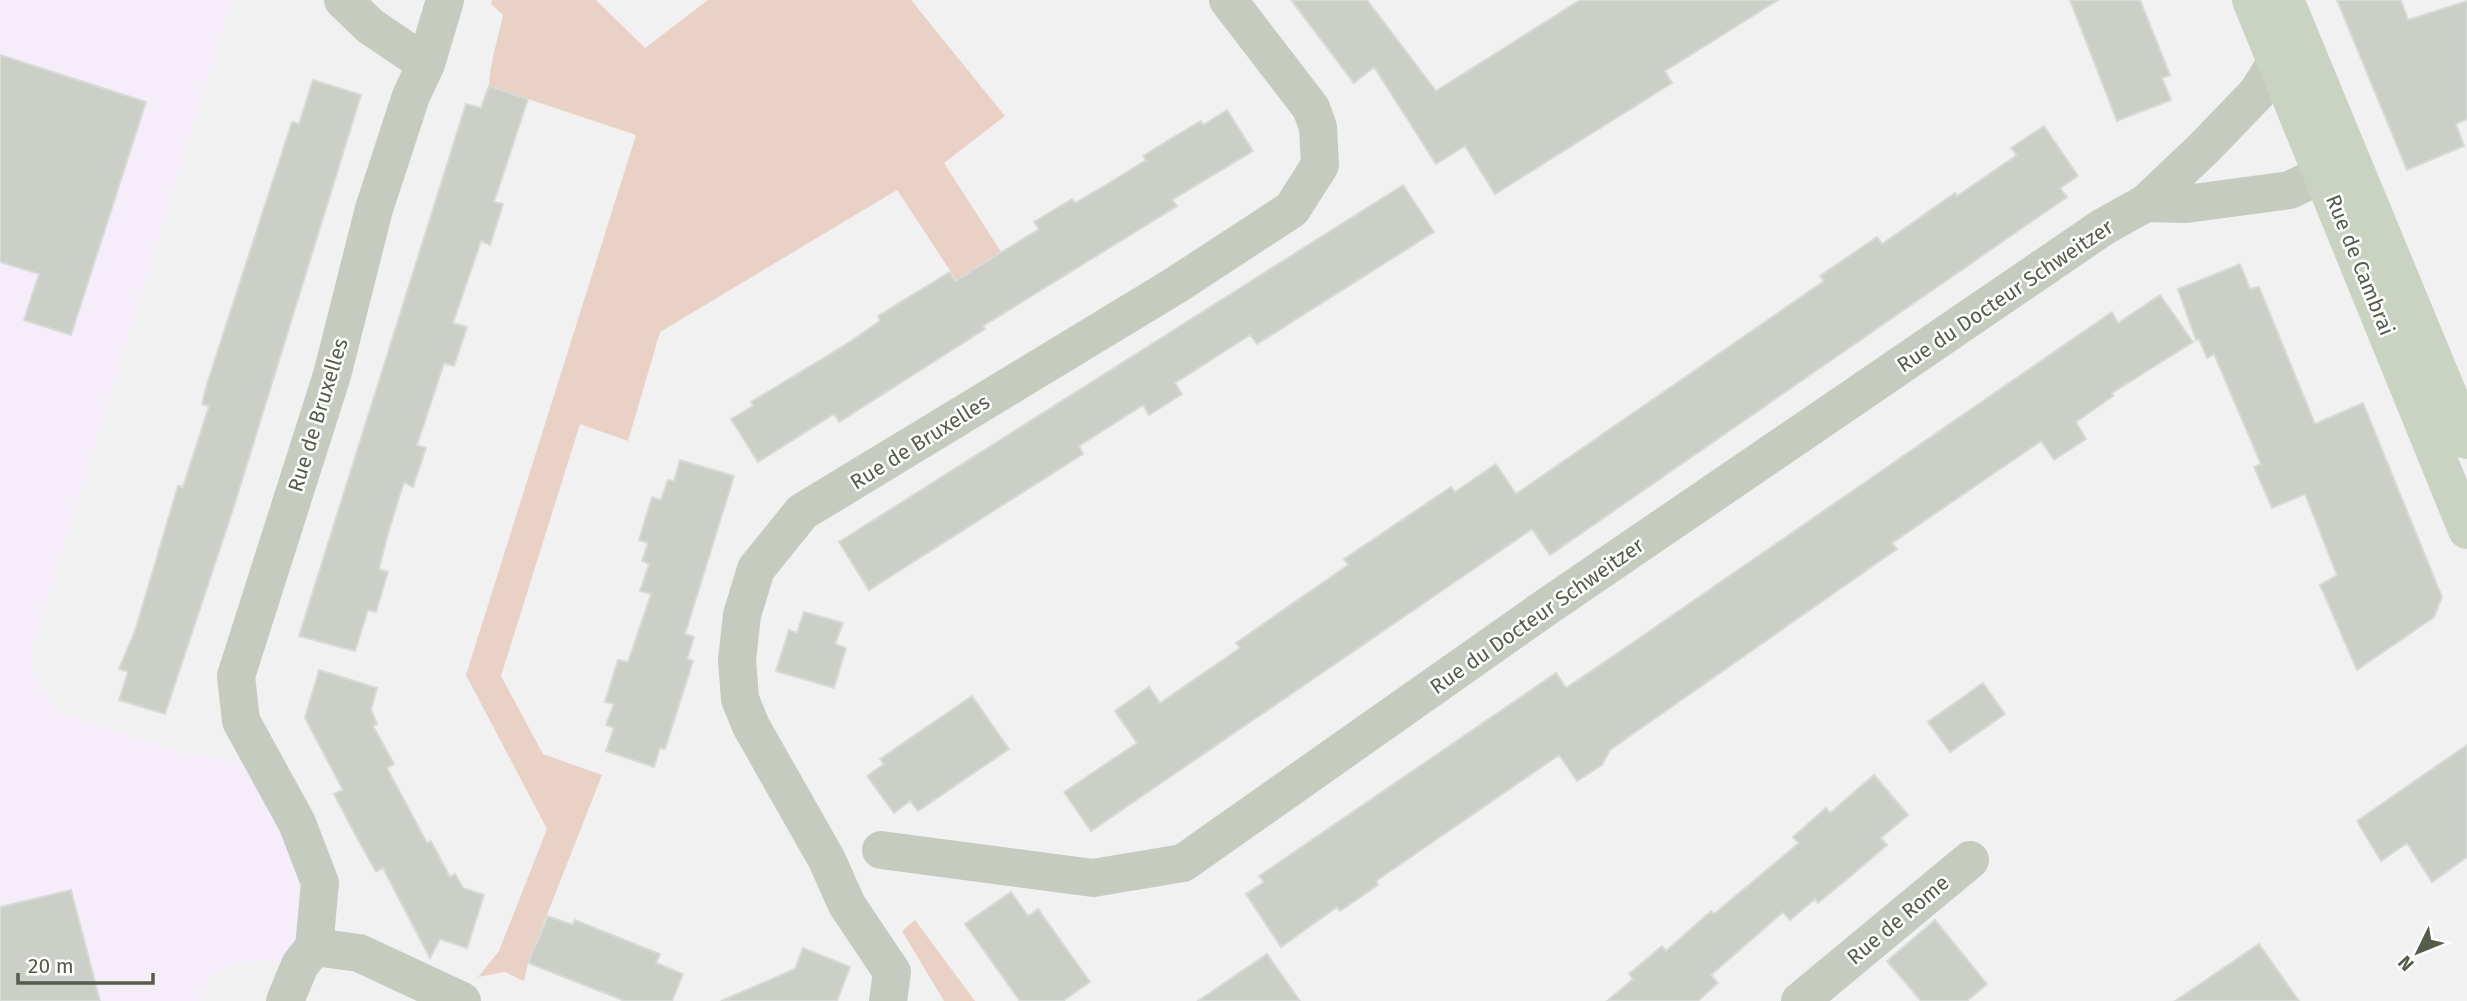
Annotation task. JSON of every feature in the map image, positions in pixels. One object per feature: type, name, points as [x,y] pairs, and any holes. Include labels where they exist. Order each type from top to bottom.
[{"type":"main road","name":"Rue de Cambrai","points":[[2251,0],[2467,530]]},
{"type":"main road","name":"Rue de Cambrai","points":[[2286,0],[2467,440]]},
{"type":"street","points":[[343,0],[370,26],[426,64]]},
{"type":"street","name":"Rue de Bruxelles","points":[[314,947],[320,883],[297,822],[242,721],[236,676],[332,375],[374,209],[411,96],[426,64],[445,0]]},
{"type":"street","name":"Rue de Bruxelles","points":[[888,1001],[892,972],[847,905],[827,860],[751,726],[740,699],[737,660],[742,615],[756,569],[802,512],[1177,285],[1292,209],[1320,165],[1318,127],[1311,108],[1228,0]]},
{"type":"street","name":"Rue du Docteur Schweitzer","points":[[881,850],[1093,878],[1183,863],[1545,608],[2103,227],[2146,203],[2234,120],[2276,64]]},
{"type":"street","points":[[2146,203],[2186,204],[2290,190],[2323,174],[2336,147],[2334,117]]},
{"type":"street","name":"Rue de Rome","points":[[1823,994],[1970,860]]},
{"type":"street","points":[[285,1001],[300,965],[314,947],[359,953],[462,1001]]},
{"type":"shaded area","points":[[0,0],[232,0],[31,654],[32,670],[59,713],[182,752],[267,767],[320,883],[300,965],[259,960],[237,963],[210,976],[203,1001],[0,1001]]},
{"type":"shaded area","points":[[492,0],[596,0],[645,48],[708,0],[911,0],[1005,116],[944,163],[1030,297],[986,325],[897,190],[660,332],[628,441],[580,424],[501,676],[543,754],[602,775],[528,963],[524,981],[505,972],[478,977],[499,951],[547,829],[466,675],[636,135],[489,86],[503,15],[491,4]]},
{"type":"shaded area","points":[[915,920],[975,1001],[944,1001],[902,931]]},
{"type":"building","points":[[1291,0],[1367,0],[1436,91],[1580,0],[1778,0],[1665,71],[1672,83],[1495,194],[1465,146],[1436,164],[1374,67],[1354,83]]},
{"type":"building","points":[[2070,0],[2140,0],[2170,75],[2162,78],[2171,100],[2117,121]]},
{"type":"building","points":[[2337,0],[2401,0],[2408,20],[2467,1],[2467,119],[2456,124],[2464,146],[2407,170]]},
{"type":"building","points":[[0,55],[146,102],[71,335],[24,320],[39,274],[0,262]]},
{"type":"building","points":[[313,80],[361,95],[235,503],[165,714],[119,700],[128,672],[119,669],[135,631],[178,486],[183,487],[209,406],[202,404],[207,384],[292,122],[299,124]]},
{"type":"building","points":[[489,86],[528,99],[494,202],[503,204],[490,245],[481,241],[453,323],[467,327],[454,366],[444,363],[417,445],[426,448],[413,487],[404,482],[389,530],[379,569],[388,572],[376,612],[368,610],[355,651],[299,636],[466,104],[481,108]]},
{"type":"building","points":[[1227,110],[1253,151],[1172,200],[1177,206],[983,326],[985,329],[839,422],[834,414],[758,462],[731,419],[753,406],[751,402],[845,345],[880,321],[878,316],[950,272],[955,281],[1039,229],[1034,222],[1072,199],[1075,203],[1146,160],[1143,156],[1172,138],[1201,121],[1203,125]]},
{"type":"building","points":[[2044,126],[2078,176],[2060,188],[2067,197],[1550,555],[1532,529],[1091,831],[1064,792],[1137,743],[1115,711],[1149,687],[1160,703],[1240,648],[1236,643],[1348,565],[1344,559],[1451,487],[1455,492],[1496,464],[1516,494],[1824,281],[1820,276],[1877,237],[1882,244],[1955,193],[1957,196],[2017,155],[2011,148]]},
{"type":"building","points":[[1403,185],[1434,232],[1257,344],[1250,335],[1175,383],[1182,394],[1149,415],[1143,405],[1079,446],[1083,454],[869,590],[839,542]]},
{"type":"building","points":[[2240,264],[2250,289],[2259,287],[2315,424],[2363,403],[2442,597],[2434,617],[2357,670],[2320,585],[2337,575],[2305,494],[2272,508],[2254,467],[2261,464],[2214,354],[2207,358],[2199,339],[2196,340],[2178,289]]},
{"type":"building","points":[[2160,295],[2193,342],[2112,393],[2113,396],[2076,422],[2086,439],[2054,460],[2041,441],[1892,543],[1897,549],[1610,750],[1602,765],[1577,781],[1559,755],[1376,881],[1378,885],[1340,911],[1337,907],[1281,947],[1246,894],[1264,882],[1259,876],[1556,673],[1566,688],[2112,312],[2118,323]]},
{"type":"building","points":[[680,460],[734,476],[685,634],[694,637],[687,659],[693,661],[665,749],[660,748],[654,767],[606,751],[614,728],[606,725],[614,704],[605,702],[618,660],[628,662],[651,594],[640,591],[649,564],[642,561],[648,543],[639,540],[652,497],[661,500],[668,480],[674,481]]},
{"type":"building","points":[[804,612],[843,623],[835,644],[846,648],[834,688],[776,671],[789,630],[797,633]]},
{"type":"building","points":[[319,670],[377,688],[371,710],[377,724],[373,726],[394,764],[387,768],[427,843],[431,841],[450,877],[455,874],[463,888],[484,895],[467,948],[440,939],[430,958],[383,868],[376,872],[355,834],[334,794],[343,790],[305,718]]},
{"type":"building","points":[[1983,683],[2005,714],[1950,752],[1928,722]]},
{"type":"building","points":[[972,696],[1009,749],[918,811],[910,801],[894,813],[867,776],[884,764],[880,759]]},
{"type":"building","points":[[2467,745],[2467,857],[2432,882],[2407,843],[2381,861],[2357,821]]},
{"type":"building","points":[[1874,775],[1908,815],[1881,838],[1887,845],[1852,875],[1818,903],[1815,899],[1790,920],[1783,912],[1711,975],[1718,983],[1698,1001],[1607,1001],[1633,979],[1629,974],[1662,946],[1666,951],[1711,911],[1714,914],[1799,843],[1793,837],[1826,808],[1830,813]]},
{"type":"building","points":[[71,890],[100,1001],[0,1001],[0,907]]},
{"type":"building","points":[[1011,892],[1028,916],[1038,909],[1090,982],[1063,1001],[1020,1001],[965,924]]},
{"type":"building","points":[[548,916],[573,925],[575,920],[660,954],[656,963],[683,974],[672,1001],[625,1001],[528,963]]},
{"type":"building","points":[[1935,920],[1987,984],[1967,1001],[1921,1001],[1887,961]]},
{"type":"building","points":[[2259,944],[2299,1001],[2175,1001]]},
{"type":"building","points":[[803,948],[850,967],[837,1001],[721,1001],[795,969]]},
{"type":"building","points":[[1267,954],[1300,1001],[1198,1001]]}]
